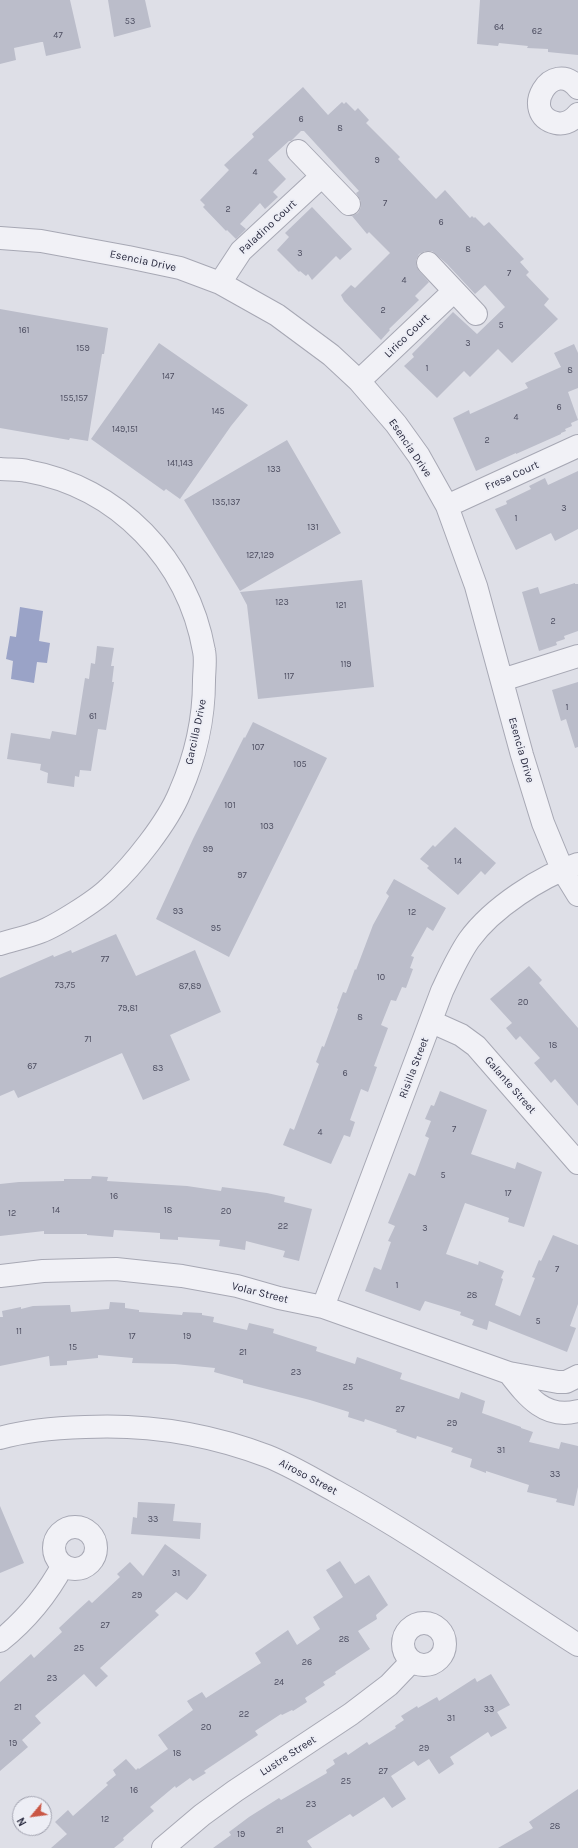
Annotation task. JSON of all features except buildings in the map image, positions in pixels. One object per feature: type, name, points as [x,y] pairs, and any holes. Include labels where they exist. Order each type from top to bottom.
[{"type":"street","points":[[578,88],[567,80],[553,80],[542,89],[539,102],[544,116],[556,123],[570,121],[578,114]]},
{"type":"street","points":[[298,151],[349,204]]},
{"type":"street","name":"Paladino Court","points":[[220,283],[241,251],[322,176]]},
{"type":"street","name":"Esencia Drive","points":[[0,238],[40,241],[128,256],[180,268],[220,283],[278,315],[332,355],[359,381],[396,424],[418,456],[447,506],[476,586],[522,755],[543,823],[570,867],[578,895]]},
{"type":"street","points":[[428,263],[476,314]]},
{"type":"street","name":"Lirico Court","points":[[359,381],[454,291]]},
{"type":"street","name":"Fresa Court","points":[[447,506],[578,446]]},
{"type":"street","name":"Garcilla Drive","points":[[0,469],[26,470],[57,478],[85,489],[129,518],[158,548],[173,569],[192,608],[204,652],[204,703],[194,751],[180,793],[160,827],[142,852],[109,889],[79,910],[41,932],[0,944]]},
{"type":"street","points":[[502,680],[578,656]]},
{"type":"street","name":"Risilla Street","points":[[323,1308],[432,1022],[442,991],[457,960],[469,939],[483,923],[526,890],[570,867]]},
{"type":"street","name":"Galante Street","points":[[432,1022],[461,1035],[476,1046],[578,1163]]},
{"type":"street","name":"Volar Street","points":[[0,1276],[42,1271],[116,1269],[182,1276],[229,1285],[323,1308],[509,1373],[558,1382],[572,1379]]},
{"type":"street","points":[[509,1373],[539,1406],[553,1412],[577,1412]]},
{"type":"street","name":"Airoso Street","points":[[0,1438],[13,1434],[65,1428],[129,1427],[176,1431],[217,1440],[268,1456],[354,1502],[391,1524],[578,1645]]},
{"type":"street","points":[[0,1641],[33,1610],[55,1581],[63,1565]]},
{"type":"street","name":"Lustre Street","points":[[163,1848],[202,1815],[235,1791],[351,1714],[389,1685],[411,1662]]},
{"type":"water","points":[[20,607],[43,611],[39,641],[50,643],[47,663],[37,662],[34,683],[11,679],[13,661],[6,659],[10,636],[16,637]]}]
